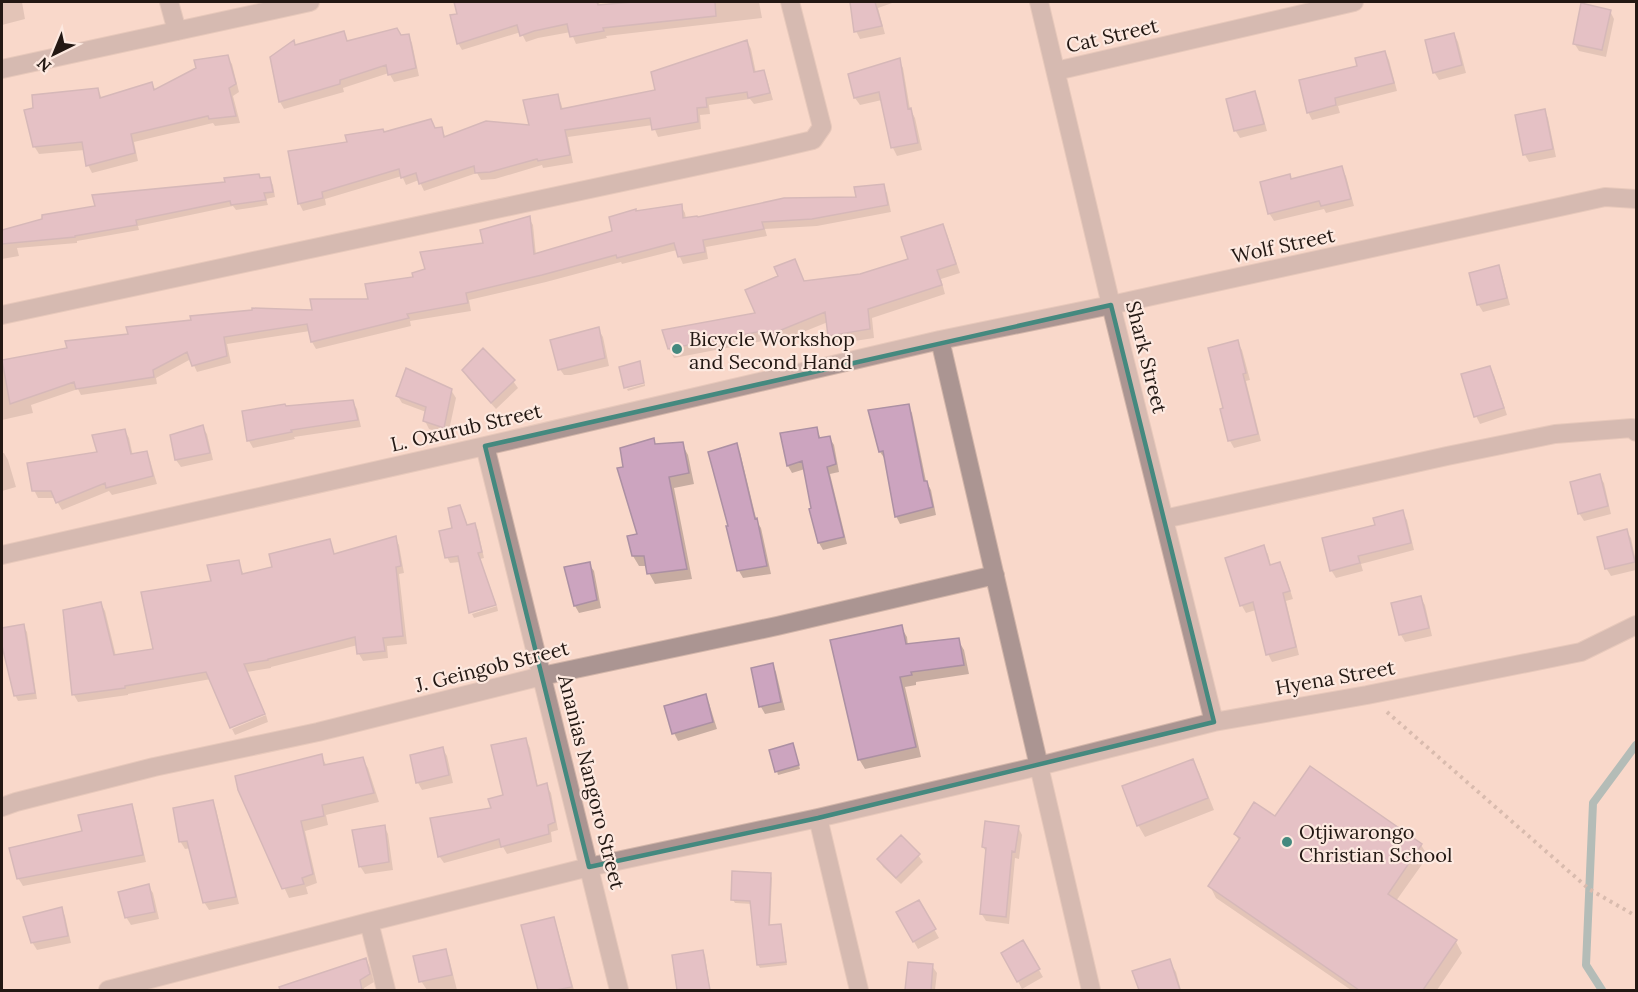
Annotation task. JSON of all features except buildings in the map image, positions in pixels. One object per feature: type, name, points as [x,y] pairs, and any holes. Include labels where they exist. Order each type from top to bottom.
[{"type":"street","points":[[169,2],[177,31]]},
{"type":"street","points":[[2,69],[310,2]]},
{"type":"street","points":[[2,315],[813,140],[822,128],[790,2]]},
{"type":"street","name":"Shark Street","points":[[1039,2],[1111,306],[1214,722]]},
{"type":"street","name":"Cat Street","points":[[1056,71],[1354,2]]},
{"type":"street","name":"Wolf Street","points":[[940,340],[1111,306],[1605,197],[1636,200]]},
{"type":"street","points":[[940,340],[1090,990]]},
{"type":"street","name":"L. Oxurub Street","points":[[2,555],[940,340]]},
{"type":"street","points":[[1164,519],[1556,434],[1632,428],[1636,432]]},
{"type":"street","name":"Ananias Nangoro Street","points":[[485,446],[619,990]]},
{"type":"street","name":"J. Geingob Street","points":[[2,807],[154,767],[318,732],[542,676],[777,626],[995,575]]},
{"type":"street","name":"Hyena Street","points":[[108,990],[590,867],[818,818],[1214,722],[1367,695],[1581,652],[1636,625]]},
{"type":"street","points":[[818,818],[859,990]]},
{"type":"street","points":[[369,922],[386,990]]},
{"type":"path","points":[[1367,695],[1589,889],[1636,916]]},
{"type":"highlighted area","points":[[1111,305],[1214,722],[818,818],[589,867],[485,446]]},
{"type":"waterway","points":[[1602,990],[1586,965],[1593,803],[1636,745]]},
{"type":"place","name":"Bicycle Workshop and Second Hand","points":[[677,349]]},
{"type":"place","name":"Otjiwarongo Christian School","points":[[1287,842]]}]
